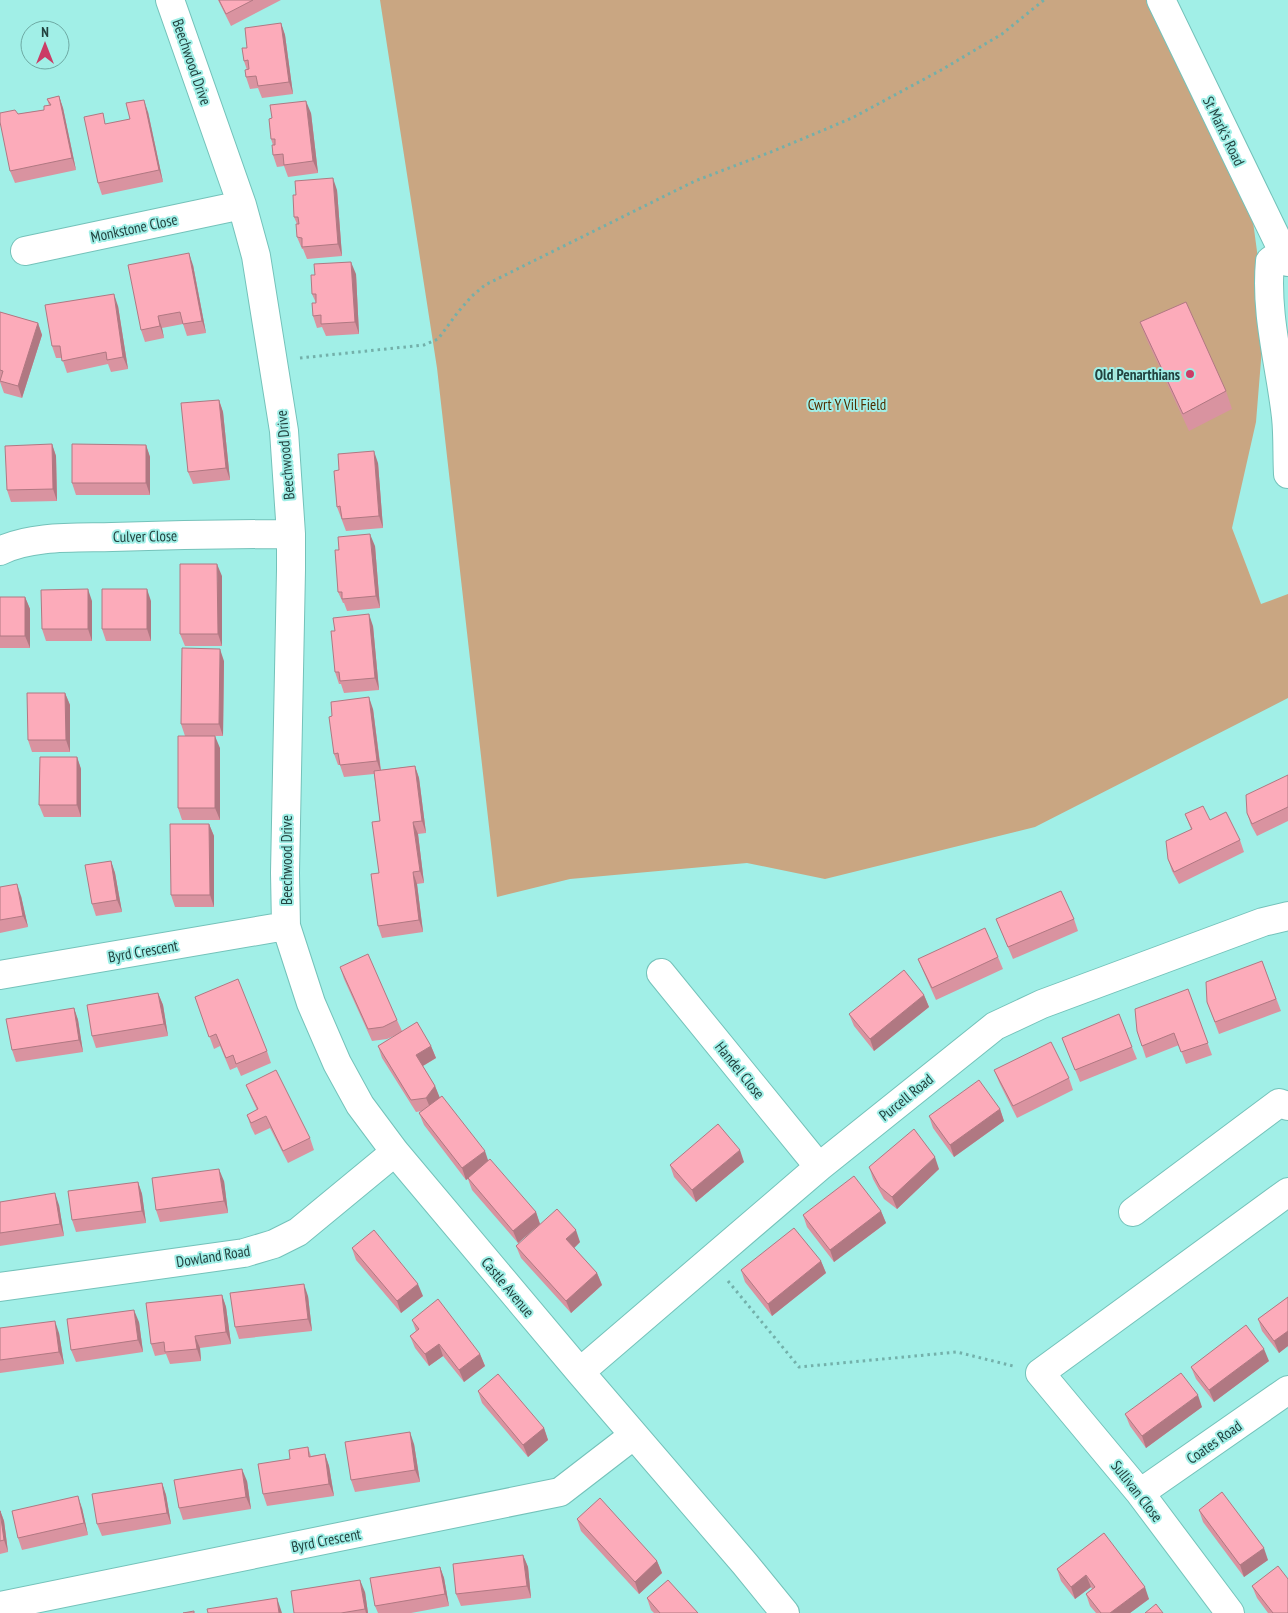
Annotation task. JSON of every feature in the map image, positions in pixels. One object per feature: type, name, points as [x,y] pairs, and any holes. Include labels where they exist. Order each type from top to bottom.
[{"type":"street","name":"Beechwood Drive","points":[[170,0],[242,205],[256,256],[284,431],[291,534],[285,874],[286,926]]},
{"type":"street","name":"St Mark's Road","points":[[1161,0],[1286,257]]},
{"type":"street","name":"Monkstone Close","points":[[25,251],[242,205]]},
{"type":"street","points":[[1286,257],[1270,261],[1268,286],[1270,316],[1286,417],[1288,474]]},
{"type":"street","name":"Culver Close","points":[[0,551],[30,542],[64,538],[291,534]]},
{"type":"street","name":"Purcell Road","points":[[580,1372],[819,1167],[995,1026],[1042,1004],[1263,922],[1288,916]]},
{"type":"street","name":"Byrd Crescent","points":[[0,975],[286,926]]},
{"type":"street","name":"Castle Avenue","points":[[286,926],[311,1003],[337,1062],[360,1105],[395,1152],[785,1613]]},
{"type":"street","name":"Handel Close","points":[[662,973],[819,1167]]},
{"type":"street","points":[[1133,1212],[1279,1103],[1288,1106]]},
{"type":"street","name":"Dowland Road","points":[[0,1287],[244,1253],[274,1244],[298,1232],[395,1152]]},
{"type":"street","points":[[1040,1373],[1288,1192]]},
{"type":"street","name":"Sullivan Close","points":[[1040,1373],[1140,1493],[1230,1613]]},
{"type":"street","name":"Coates Road","points":[[1140,1493],[1288,1390]]},
{"type":"street","name":"Byrd Crescent","points":[[0,1606],[560,1492],[634,1435]]},
{"type":"path","points":[[294,358],[424,345],[434,342],[472,296],[485,285],[695,181],[852,118],[943,69],[1002,34],[1044,0]]},
{"type":"path","points":[[710,1259],[799,1367],[957,1352],[1040,1373]]},
{"type":"green space","name":"Cwrt Y Vil Field","points":[[380,0],[1148,0],[1252,214],[1265,311],[1256,422],[1232,528],[1261,604],[1288,594],[1288,698],[1035,827],[825,879],[747,863],[570,879],[497,897],[437,368]]},
{"type":"building","points":[[219,0],[253,0],[226,14]]},
{"type":"building","points":[[281,23],[289,82],[258,86],[256,76],[246,77],[245,70],[249,69],[248,60],[244,61],[242,48],[247,48],[245,28]]},
{"type":"building","points":[[59,96],[72,158],[10,171],[0,122],[0,113],[15,110],[18,114],[44,110],[44,106],[51,105],[47,99]]},
{"type":"building","points":[[144,100],[159,170],[98,183],[84,117],[103,113],[105,124],[130,119],[126,103]]},
{"type":"building","points":[[306,101],[313,161],[284,165],[283,154],[273,155],[272,145],[275,145],[275,139],[271,139],[269,119],[272,118],[270,105]]},
{"type":"building","points":[[333,178],[338,244],[302,247],[302,238],[297,237],[296,224],[299,224],[298,217],[294,217],[293,195],[296,195],[295,181]]},
{"type":"building","points":[[189,253],[202,321],[183,324],[180,312],[158,316],[160,326],[141,330],[128,265]]},
{"type":"building","points":[[351,262],[355,322],[321,324],[321,315],[313,316],[312,303],[316,303],[316,294],[312,294],[311,275],[315,275],[314,264]]},
{"type":"building","points":[[114,294],[123,357],[107,360],[106,352],[62,361],[60,346],[52,346],[45,305]]},
{"type":"building","name":"Old Penarthians","points":[[1186,302],[1226,391],[1183,414],[1140,322]]},
{"type":"building","points":[[0,312],[38,323],[18,386],[0,381],[3,371],[0,370]]},
{"type":"building","points":[[219,400],[226,468],[188,472],[181,403]]},
{"type":"building","points":[[52,444],[53,489],[7,490],[5,446]]},
{"type":"building","points":[[72,444],[146,445],[146,483],[72,483]]},
{"type":"building","points":[[374,451],[379,516],[342,519],[340,506],[337,507],[334,471],[339,470],[338,454]]},
{"type":"building","points":[[370,534],[376,596],[342,599],[342,592],[338,592],[335,550],[339,550],[338,537]]},
{"type":"building","points":[[180,564],[217,564],[218,634],[180,634]]},
{"type":"building","points":[[88,589],[88,629],[42,629],[41,590]]},
{"type":"building","points":[[102,589],[147,589],[147,629],[102,629]]},
{"type":"building","points":[[0,597],[25,597],[25,636],[0,636]]},
{"type":"building","points":[[369,614],[375,678],[340,681],[339,672],[335,672],[331,631],[335,631],[333,618]]},
{"type":"building","points":[[182,648],[220,649],[219,724],[181,724]]},
{"type":"building","points":[[27,693],[65,693],[66,740],[28,740]]},
{"type":"building","points":[[369,697],[377,761],[340,765],[338,753],[334,754],[329,717],[332,716],[331,702]]},
{"type":"building","points":[[178,736],[215,736],[215,808],[178,808]]},
{"type":"building","points":[[40,757],[77,757],[77,805],[39,805]]},
{"type":"building","points":[[415,766],[422,821],[413,822],[420,871],[413,872],[419,920],[378,926],[371,874],[379,873],[372,822],[380,821],[374,771]]},
{"type":"building","points":[[1288,775],[1288,807],[1252,824],[1247,813],[1246,795]]},
{"type":"building","points":[[1203,806],[1210,820],[1226,812],[1240,840],[1174,872],[1168,859],[1166,841],[1192,829],[1185,814]]},
{"type":"building","points":[[170,824],[209,824],[210,895],[171,895]]},
{"type":"building","points":[[111,861],[117,900],[92,904],[85,865]]},
{"type":"building","points":[[17,884],[23,916],[0,920],[0,887]]},
{"type":"building","points":[[1061,891],[1074,919],[1008,947],[996,919]]},
{"type":"building","points":[[985,928],[998,957],[932,988],[918,959]]},
{"type":"building","points":[[368,954],[397,1020],[383,1027],[368,1029],[340,967]]},
{"type":"building","points":[[1262,961],[1276,999],[1215,1022],[1207,1002],[1206,982]]},
{"type":"building","points":[[904,970],[924,995],[870,1039],[849,1014]]},
{"type":"building","points":[[238,979],[267,1051],[236,1064],[233,1055],[226,1058],[216,1034],[209,1037],[195,997]]},
{"type":"building","points":[[1188,989],[1208,1043],[1181,1052],[1174,1033],[1142,1046],[1137,1031],[1135,1009]]},
{"type":"building","points":[[158,993],[164,1024],[92,1036],[87,1005]]},
{"type":"building","points":[[74,1008],[79,1040],[12,1050],[6,1019]]},
{"type":"building","points":[[1119,1014],[1132,1047],[1075,1070],[1062,1038]]},
{"type":"building","points":[[417,1022],[431,1046],[416,1055],[435,1086],[426,1098],[411,1100],[378,1046]]},
{"type":"building","points":[[1051,1042],[1069,1078],[1013,1106],[994,1070]]},
{"type":"building","points":[[276,1070],[310,1138],[283,1151],[266,1116],[251,1123],[247,1115],[258,1109],[246,1085]]},
{"type":"building","points":[[979,1080],[1000,1109],[950,1145],[929,1116]]},
{"type":"building","points":[[442,1096],[485,1151],[462,1168],[419,1113]]},
{"type":"building","points":[[718,1124],[740,1150],[692,1190],[670,1165]]},
{"type":"building","points":[[914,1129],[935,1157],[892,1197],[880,1187],[869,1167]]},
{"type":"building","points":[[490,1159],[536,1212],[513,1231],[468,1178]]},
{"type":"building","points":[[219,1169],[224,1201],[156,1210],[152,1178]]},
{"type":"building","points":[[854,1176],[881,1211],[830,1250],[803,1215]]},
{"type":"building","points":[[138,1182],[142,1211],[72,1220],[68,1191]]},
{"type":"building","points":[[55,1193],[60,1224],[0,1233],[0,1202]]},
{"type":"building","points":[[557,1209],[576,1230],[566,1239],[597,1273],[566,1301],[516,1246]]},
{"type":"building","points":[[794,1228],[821,1261],[768,1304],[741,1270]]},
{"type":"building","points":[[374,1230],[418,1284],[397,1301],[352,1248]]},
{"type":"building","points":[[304,1284],[308,1319],[235,1327],[230,1293]]},
{"type":"building","points":[[222,1295],[226,1332],[195,1336],[197,1349],[165,1352],[164,1342],[151,1344],[146,1303]]},
{"type":"building","points":[[1288,1297],[1288,1331],[1274,1341],[1258,1319]]},
{"type":"building","points":[[438,1299],[480,1354],[459,1370],[439,1344],[425,1354],[410,1336],[419,1329],[412,1320]]},
{"type":"building","points":[[134,1310],[138,1340],[71,1350],[67,1319]]},
{"type":"building","points":[[55,1321],[59,1352],[0,1360],[0,1328]]},
{"type":"building","points":[[1246,1325],[1264,1349],[1209,1390],[1191,1367]]},
{"type":"building","points":[[1181,1373],[1198,1395],[1142,1436],[1125,1414]]},
{"type":"building","points":[[498,1374],[544,1428],[523,1445],[478,1391]]},
{"type":"building","points":[[410,1432],[415,1470],[351,1480],[345,1442]]},
{"type":"building","points":[[308,1447],[309,1457],[325,1454],[329,1484],[263,1494],[258,1464],[290,1459],[289,1450]]},
{"type":"building","points":[[242,1469],[246,1497],[179,1508],[174,1480]]},
{"type":"building","points":[[162,1483],[167,1513],[97,1524],[92,1494]]},
{"type":"building","points":[[1222,1492],[1264,1548],[1240,1565],[1199,1510]]},
{"type":"building","points":[[78,1496],[84,1523],[18,1538],[12,1511]]},
{"type":"building","points":[[600,1498],[657,1561],[635,1582],[577,1519]]},
{"type":"building","points":[[0,1511],[4,1540],[0,1541]]},
{"type":"building","points":[[1104,1533],[1145,1587],[1110,1613],[1101,1613],[1086,1594],[1095,1587],[1086,1575],[1071,1587],[1057,1569]]},
{"type":"building","points":[[523,1555],[527,1586],[456,1594],[453,1564]]},
{"type":"building","points":[[1278,1566],[1288,1579],[1288,1613],[1273,1613],[1252,1586]]},
{"type":"building","points":[[440,1567],[445,1594],[375,1606],[370,1578]]},
{"type":"building","points":[[360,1580],[365,1609],[341,1613],[294,1613],[291,1591]]},
{"type":"building","points":[[668,1580],[698,1613],[660,1613],[647,1598]]},
{"type":"building","points":[[277,1598],[279,1613],[208,1613],[207,1609]]},
{"type":"building","points":[[1156,1604],[1163,1613],[1145,1613]]},
{"type":"place","name":"Old Penarthians","points":[[1190,374]]}]
